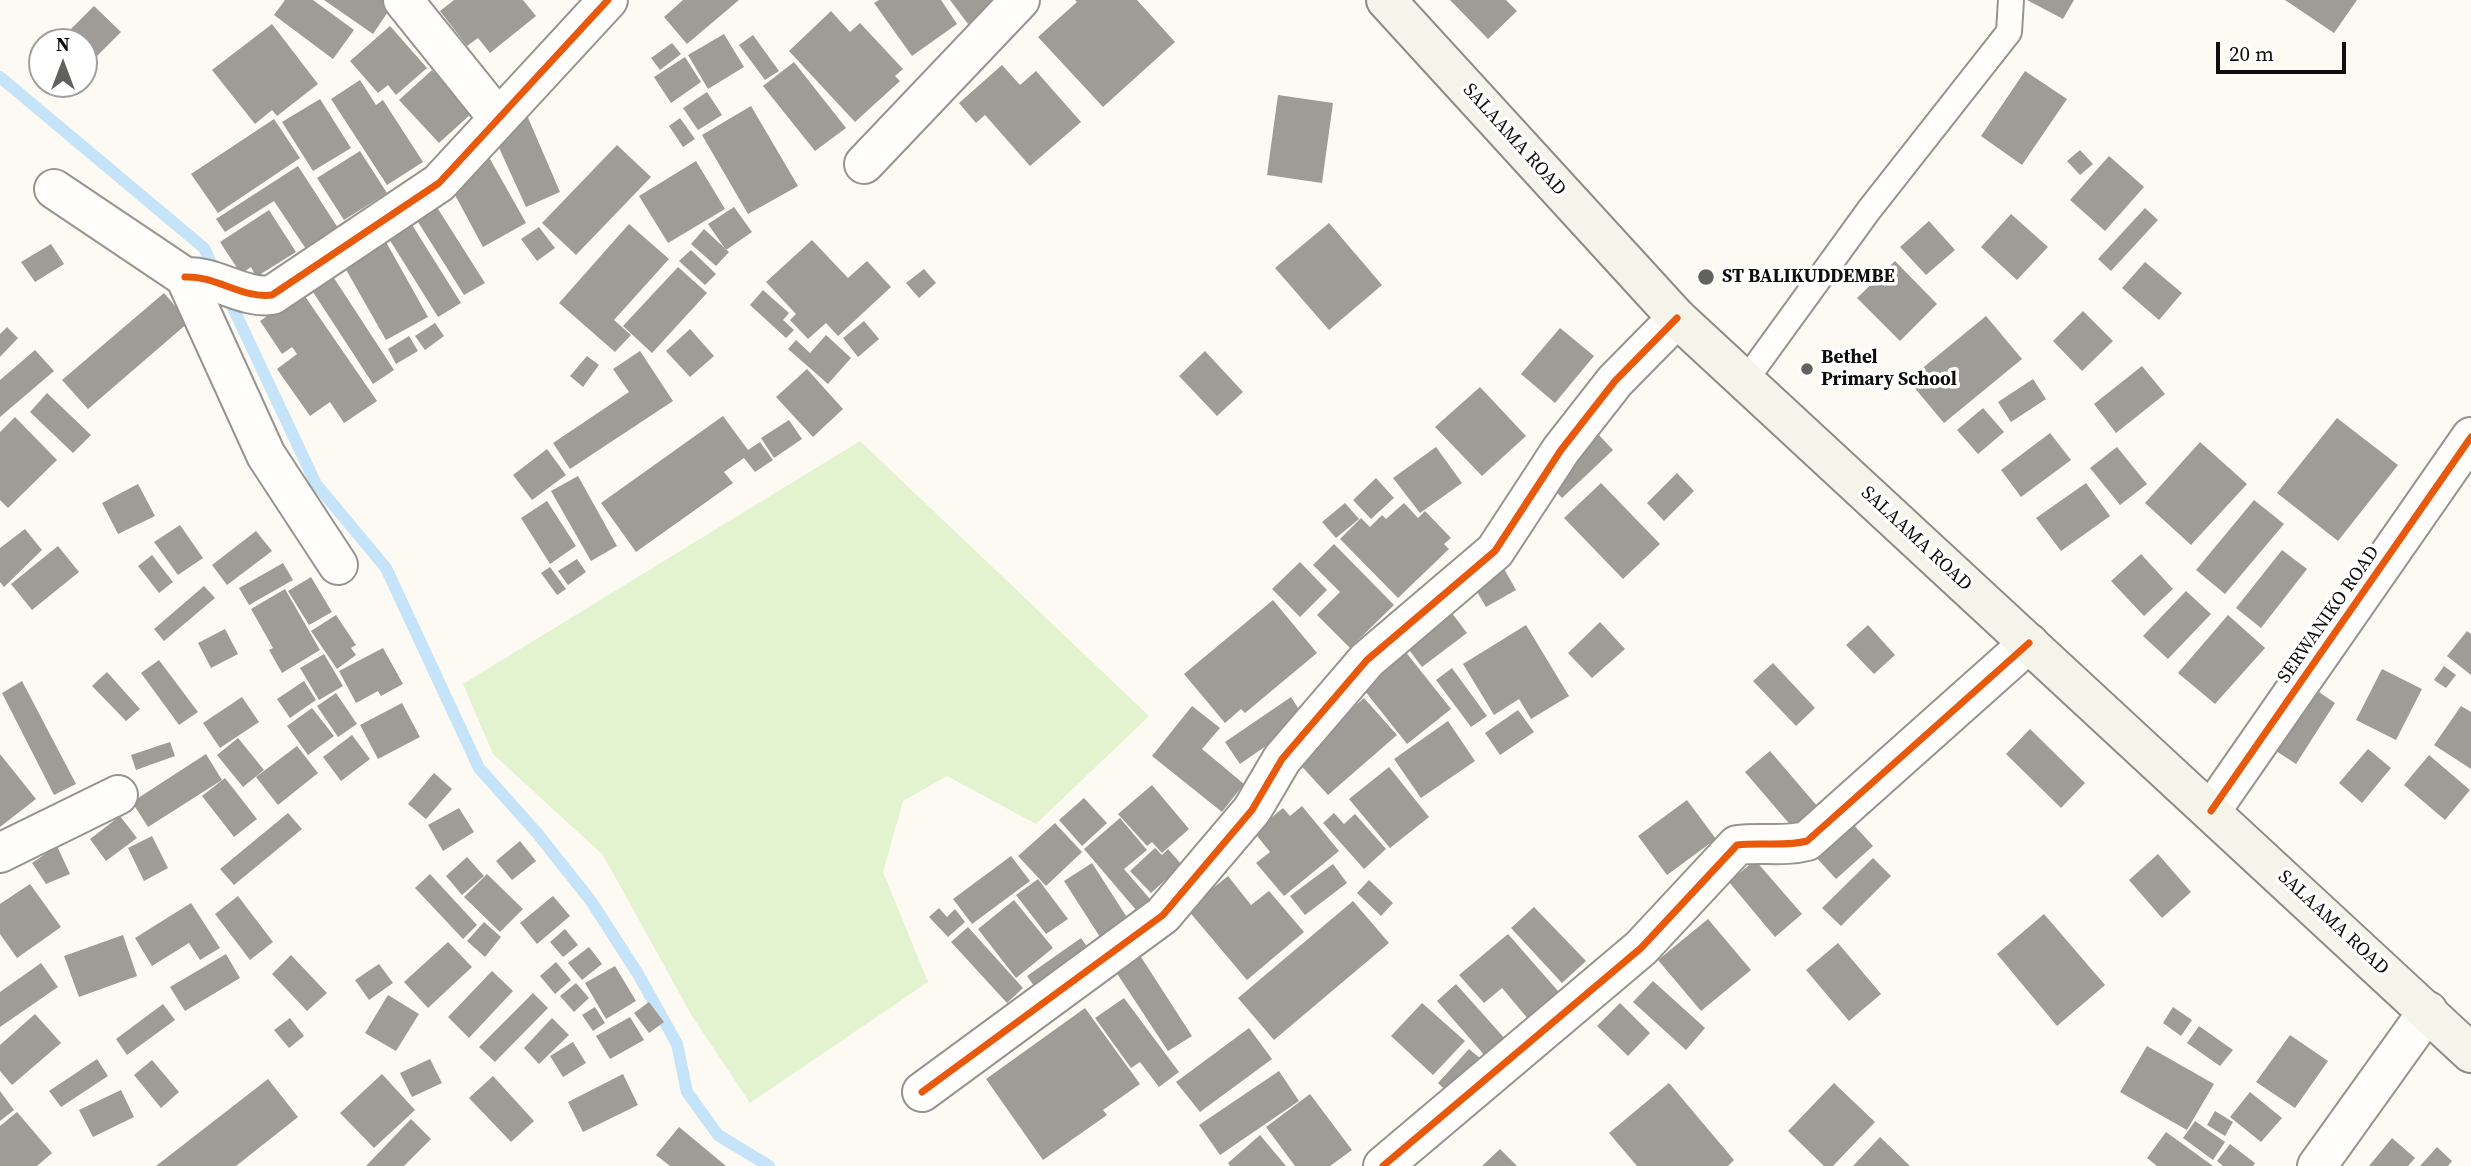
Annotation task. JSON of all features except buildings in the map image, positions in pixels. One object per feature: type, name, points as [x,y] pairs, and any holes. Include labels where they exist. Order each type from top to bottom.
[{"type":"main road","name":"SALAAMA ROAD","points":[[1386,0],[1677,318],[2471,1053]]},
{"type":"street","points":[[403,0],[498,118]]},
{"type":"street","points":[[54,189],[191,276],[258,297],[272,295],[439,183],[608,0]]},
{"type":"street","points":[[864,164],[1020,0]]},
{"type":"street","points":[[191,276],[266,455],[338,565]]},
{"type":"street","points":[[922,1092],[1163,915],[1252,810],[1282,759],[1367,660],[1495,551],[1561,450],[1607,391],[1677,318]]},
{"type":"street","name":"SERWANIKO ROAD","points":[[2211,811],[2471,437]]},
{"type":"street","points":[[1382,1166],[1640,948],[1737,845],[1763,842],[1788,846],[1807,841],[2029,643]]},
{"type":"street","points":[[0,853],[118,795]]},
{"type":"street","points":[[2317,1166],[2428,1011]]},
{"type":"lane","points":[[1745,381],[1869,210],[2009,32],[2011,0]]},
{"type":"green space","points":[[860,441],[1149,716],[1036,824],[947,776],[903,801],[883,872],[928,982],[750,1103],[692,1016],[603,855],[493,754],[463,684]]},
{"type":"waterway","points":[[0,77],[204,248],[217,276]]},
{"type":"waterway","points":[[227,295],[316,484],[386,568],[479,768],[537,833],[591,901],[638,974],[677,1044],[687,1092],[718,1135],[769,1166]]},
{"type":"cycle path","points":[[185,277],[196,277],[250,294],[272,295],[439,183],[608,0]]},
{"type":"cycle path","points":[[922,1092],[1163,915],[1252,810],[1282,759],[1367,660],[1495,551],[1561,450],[1615,381],[1677,318]]},
{"type":"cycle path","points":[[2211,811],[2471,437]]},
{"type":"cycle path","points":[[1383,1166],[1641,948],[1737,845],[1807,841],[2029,643]]},
{"type":"place","name":"ST BALIKUDDEMBE","points":[[1706,277]]},
{"type":"place","name":"Bethel Primary School","points":[[1807,369]]}]
